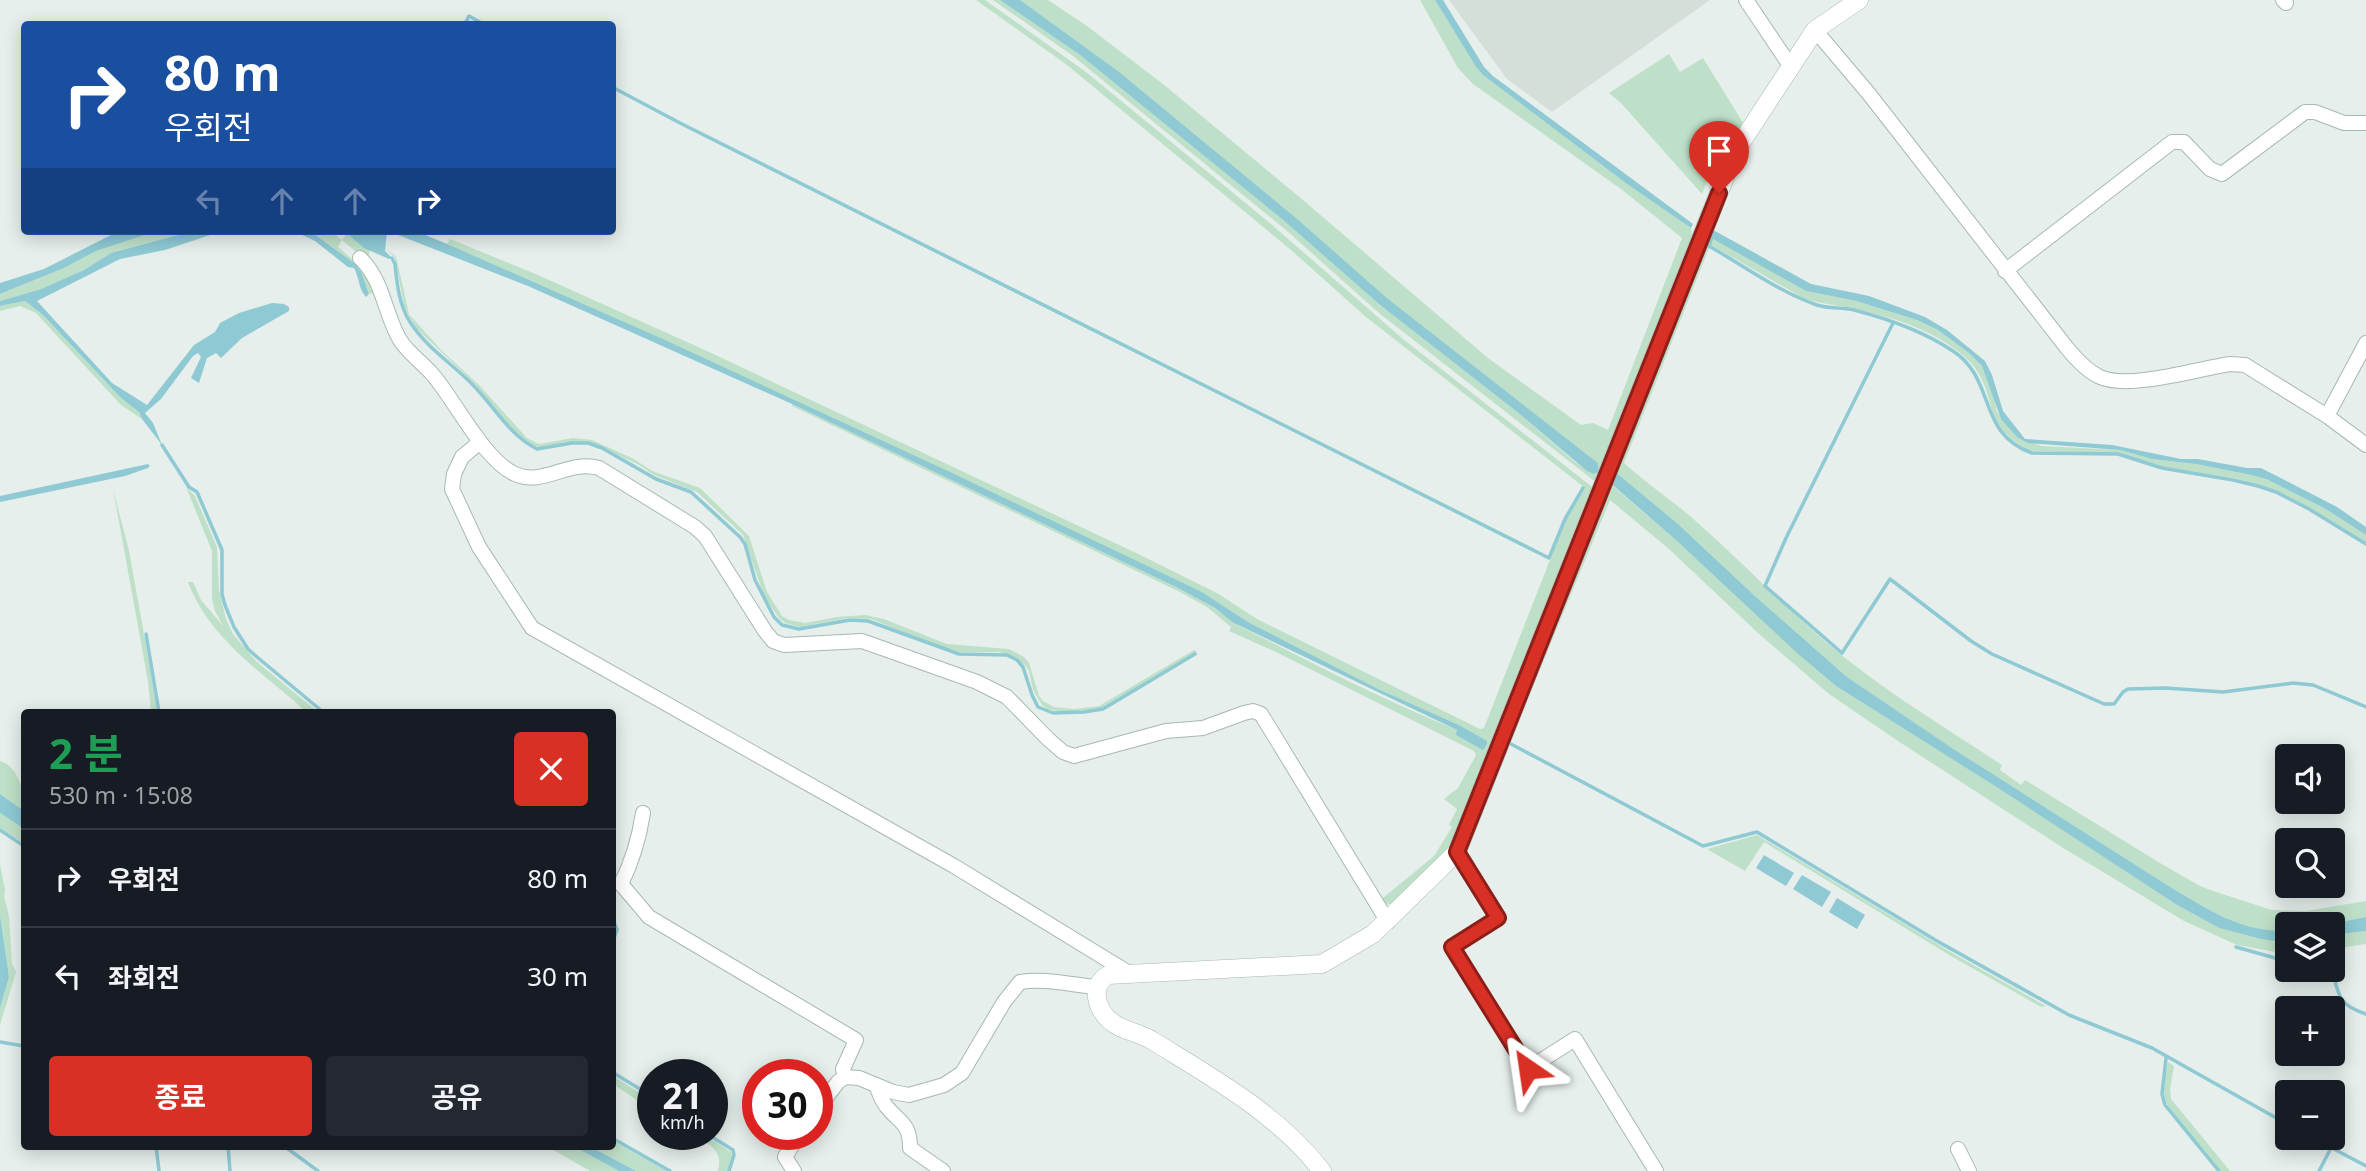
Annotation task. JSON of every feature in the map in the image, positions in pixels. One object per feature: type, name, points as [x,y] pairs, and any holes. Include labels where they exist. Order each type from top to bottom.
[{"type":"street","points":[[1746,0],[1791,67]]},
{"type":"street","points":[[1322,1171],[1302,1147],[1255,1107],[1147,1037],[1111,1022],[1099,1006],[1097,987],[1101,979],[1108,975],[1322,964],[1388,922],[1457,852],[1735,152],[1815,30],[1859,0]]},
{"type":"street","points":[[1815,30],[1869,94],[2077,360],[2100,377],[2119,382],[2230,364],[2245,365],[2327,416],[2366,445]]},
{"type":"street","points":[[2005,271],[2172,142],[2184,142],[2210,169],[2222,174],[2305,111],[2344,123],[2366,123]]},
{"type":"street","points":[[360,258],[372,269],[402,343],[435,377],[480,442],[506,468],[517,475],[531,478],[546,476],[570,466],[586,464],[599,468],[695,527],[715,550],[765,631],[774,641],[785,645],[862,641],[977,682],[1007,698],[1063,752],[1074,756],[1166,731],[1203,728],[1244,712],[1254,711],[1261,714],[1388,922]]},
{"type":"street","points":[[2327,416],[2366,343]]},
{"type":"street","points":[[480,442],[462,457],[454,474],[452,489],[479,547],[532,628],[954,866],[1129,973]]},
{"type":"street","points":[[643,813],[632,863],[621,884],[649,917],[856,1040],[843,1069],[845,1077]]},
{"type":"street","points":[[1457,852],[1498,918],[1452,947],[1521,1058],[1528,1069],[1575,1039],[1656,1171]]},
{"type":"street","points":[[833,1088],[845,1077],[859,1078],[909,1095],[944,1085],[962,1073],[1004,1002],[1020,982],[1042,979],[1097,987]]},
{"type":"street","points":[[876,1085],[884,1104],[905,1124],[910,1135],[910,1148],[943,1171]]},
{"type":"street","points":[[1958,1149],[1969,1171]]},
{"type":"street","points":[[789,1150],[785,1157],[794,1171]]},
{"type":"shaded area","points":[[1449,0],[1710,0],[1552,112],[1507,79]]},
{"type":"green space","points":[[976,0],[985,0],[1086,72],[1271,224],[1403,339],[1591,486],[1593,491],[1452,841],[1438,866],[1390,904],[1378,902],[1434,856],[1452,827],[1449,825],[1457,809],[1444,799],[1458,788],[1476,755],[1474,751],[1229,631],[1231,627],[1207,607],[1178,591],[792,404],[1176,587],[1215,608],[1232,622],[1357,685],[1486,741],[1459,725],[1378,689],[1248,622],[1202,592],[447,244],[450,239],[538,275],[707,351],[1134,552],[1217,593],[1257,619],[1480,729],[1484,728],[1566,519],[1585,488],[1366,317],[1291,250],[1067,65]]},
{"type":"green space","points":[[993,0],[1000,0],[1080,55],[1282,219],[1380,305],[1516,411],[1575,462],[1594,474],[1599,472],[1598,463],[1387,298],[1295,217],[1118,71],[1020,0],[1048,0],[1087,26],[1163,84],[1488,358],[1581,425],[1593,423],[1608,430],[1682,238],[1621,189],[1473,84],[1458,68],[1420,0],[1435,0],[1483,75],[1627,184],[1691,228],[1692,237],[1597,483],[1379,313],[1287,231],[1073,56]]},
{"type":"green space","points":[[1669,54],[1680,72],[1703,58],[1745,126],[1723,140],[1702,194],[1609,93]]},
{"type":"green space","points":[[145,235],[178,235],[111,253],[84,270],[41,289],[0,301],[0,294],[64,268],[96,251]]},
{"type":"green space","points":[[315,235],[335,235],[342,240],[338,247],[363,268],[375,293],[369,294],[359,273],[346,257]]},
{"type":"green space","points":[[346,235],[370,251],[368,257],[361,256],[342,240]]},
{"type":"green space","points":[[1706,235],[1711,237],[1624,463],[1681,508],[1844,657],[1902,700],[2002,765],[2000,770],[2021,785],[2025,780],[2200,886],[2272,910],[2306,911],[2366,901],[2366,917],[2345,921],[2345,912],[2275,912],[2275,930],[2257,928],[2228,919],[2175,890],[1952,748],[1847,677],[1678,524],[1613,470]]},
{"type":"green space","points":[[1714,238],[1806,291],[1856,301],[1917,320],[1938,330],[1982,366],[1991,385],[1997,412],[2017,437],[2042,446],[2120,450],[2152,459],[2196,464],[2266,479],[2324,508],[2366,535],[2366,543],[2296,501],[2259,485],[2234,478],[2162,467],[2118,453],[2032,451],[2003,431],[1977,371],[1954,348],[1925,331],[1893,319],[1803,298],[1711,245]]},
{"type":"green space","points":[[385,249],[396,256],[409,314],[527,438],[539,444],[573,438],[592,440],[634,459],[652,471],[700,488],[749,536],[767,592],[782,616],[789,620],[805,623],[865,615],[884,619],[947,644],[1009,649],[1029,663],[1043,701],[1054,707],[1074,709],[1099,706],[1194,650],[1197,652],[1101,709],[1062,712],[1047,709],[1042,705],[1033,690],[1029,671],[1025,665],[1009,655],[999,652],[959,652],[871,619],[848,618],[800,627],[785,623],[764,596],[743,535],[697,492],[654,475],[590,442],[566,442],[540,448],[513,431],[476,385],[416,328],[404,306],[395,257]]},
{"type":"green space","points":[[25,301],[43,315],[121,398],[139,412],[142,419],[121,405],[36,313],[20,306],[0,311],[0,306]]},
{"type":"green space","points":[[1607,481],[1836,686],[2177,905],[2219,928],[2275,941],[2275,952],[2237,945],[2184,921],[2060,846],[1901,743],[1829,694],[1758,633],[1669,549],[1610,500],[1509,744]]},
{"type":"green space","points":[[186,487],[195,496],[217,547],[219,590],[226,619],[233,634],[256,661],[314,709],[303,709],[252,666],[220,634],[201,609],[188,582],[193,582],[201,600],[223,626],[212,599],[212,551]]},
{"type":"green space","points":[[113,489],[129,551],[157,709],[151,709]]},
{"type":"green space","points":[[0,761],[7,764],[16,775],[21,787],[21,809],[0,794]]},
{"type":"green space","points":[[0,813],[21,827],[21,841],[0,828]]},
{"type":"green space","points":[[1757,835],[2046,1006],[2041,1007],[1951,956],[1764,842],[1745,871],[1707,849]]},
{"type":"green space","points":[[0,864],[9,916],[12,964],[16,972],[0,1025],[0,1008],[9,977],[0,915]]},
{"type":"green space","points":[[2366,931],[2366,944],[2345,947],[2345,934]]},
{"type":"green space","points":[[2168,1062],[2174,1066],[2171,1099],[2230,1171],[2221,1171],[2180,1124],[2167,1104],[2164,1078]]},
{"type":"green space","points":[[616,1078],[637,1091],[637,1100],[616,1086]]},
{"type":"green space","points":[[616,1143],[666,1171],[636,1171],[597,1150],[616,1150]]},
{"type":"green space","points":[[553,1150],[580,1150],[619,1171],[590,1171]]},
{"type":"green space","points":[[715,1150],[731,1152],[733,1158],[728,1171],[718,1171]]},
{"type":"water","points":[[1000,0],[1020,0],[1118,71],[1295,217],[1387,298],[1598,463],[1599,472],[1594,474],[1587,471],[1516,411],[1380,305],[1282,219],[1080,55]]},
{"type":"water","points":[[1435,0],[1443,0],[1484,67],[1493,76],[1693,224],[1691,228],[1627,184],[1483,75]]},
{"type":"water","points":[[1707,231],[1715,231],[1811,284],[1869,296],[1925,317],[1947,330],[1985,361],[2003,411],[2025,439],[2112,445],[2181,459],[2261,468],[2337,507],[2366,527],[2366,535],[2324,508],[2266,479],[2196,464],[2152,459],[2120,450],[2028,443],[2017,437],[2001,419],[1982,366],[1938,330],[1917,320],[1856,301],[1806,291],[1706,235]]},
{"type":"water","points":[[111,235],[145,235],[96,251],[64,268],[0,294],[0,283],[44,269]]},
{"type":"water","points":[[178,235],[210,235],[165,250],[120,259],[37,301],[112,383],[147,405],[194,345],[215,332],[220,323],[239,313],[272,303],[289,307],[289,311],[242,338],[221,358],[216,353],[207,358],[199,383],[191,378],[201,357],[198,353],[193,356],[161,399],[145,413],[153,423],[162,445],[139,412],[121,398],[43,315],[25,301],[0,306],[0,301],[41,289],[84,270],[111,253]]},
{"type":"water","points":[[302,235],[316,235],[354,263],[361,272],[369,294],[366,297],[354,268],[348,267],[315,241]]},
{"type":"water","points":[[349,235],[387,235],[385,251],[392,258],[389,259],[364,248]]},
{"type":"water","points":[[398,235],[426,235],[447,244],[665,340],[950,472],[1202,592],[1248,622],[1378,689],[1459,725],[1487,741],[1487,744],[1483,750],[1456,735],[1457,730],[1232,622],[1215,608],[1176,587],[792,404],[528,286]]},
{"type":"water","points":[[148,464],[148,468],[125,476],[0,502],[0,496]]},
{"type":"water","points":[[1613,470],[1678,524],[1847,677],[1952,748],[2175,890],[2228,919],[2257,928],[2275,930],[2275,941],[2219,928],[2177,905],[1836,686],[1608,481]]},
{"type":"water","points":[[0,794],[21,809],[21,827],[0,813]]},
{"type":"water","points":[[1764,855],[1794,873],[1786,886],[1756,868]]},
{"type":"water","points":[[1802,875],[1831,892],[1822,907],[1793,889]]},
{"type":"water","points":[[1837,898],[1865,915],[1857,929],[1829,912]]},
{"type":"water","points":[[0,915],[9,977],[0,1008]]},
{"type":"water","points":[[2366,917],[2366,931],[2345,934],[2345,921]]},
{"type":"water","points":[[580,1150],[597,1150],[636,1171],[619,1171]]},
{"type":"waterway","points":[[466,21],[469,16],[478,21]]},
{"type":"waterway","points":[[616,89],[1549,558],[1565,519],[1583,488]]},
{"type":"waterway","points":[[1712,238],[1709,246],[1789,293],[1817,305],[1854,310],[1893,322],[1930,337],[1953,351],[1967,363],[1976,376],[2002,433],[2014,444],[2032,453],[2118,454],[2162,468],[2258,486],[2309,509],[2366,544]]},
{"type":"waterway","points":[[392,258],[401,301],[416,331],[480,392],[518,436],[537,449],[588,443],[602,448],[656,479],[691,492],[745,544],[755,580],[774,617],[782,625],[799,629],[850,620],[868,621],[959,654],[1007,655],[1023,667],[1038,707],[1053,713],[1103,709],[1195,654]]},
{"type":"waterway","points":[[1893,323],[1786,538],[1765,586],[1842,653],[1890,579],[1992,654],[2104,704],[2114,704],[2128,689],[2165,688],[2223,692],[2293,683],[2313,685],[2366,707]]},
{"type":"waterway","points":[[162,445],[189,487],[197,492],[222,550],[222,594],[234,627],[248,649],[319,709]]},
{"type":"waterway","points":[[146,634],[158,709]]},
{"type":"waterway","points":[[1511,744],[1703,846],[1757,832],[1937,941],[2069,1015],[2152,1048],[2275,1117]]},
{"type":"waterway","points":[[0,830],[21,844]]},
{"type":"waterway","points":[[616,927],[616,933]]},
{"type":"waterway","points":[[2236,947],[2275,958]]},
{"type":"waterway","points":[[2335,982],[2345,1003],[2366,1014]]},
{"type":"waterway","points":[[0,1042],[21,1046]]},
{"type":"waterway","points":[[2166,1058],[2162,1094],[2165,1105],[2219,1171]]},
{"type":"waterway","points":[[616,1074],[637,1087]]},
{"type":"waterway","points":[[616,1140],[670,1171]]},
{"type":"waterway","points":[[728,1147],[733,1150],[734,1155],[729,1171]]},
{"type":"waterway","points":[[156,1150],[159,1171]]},
{"type":"waterway","points":[[228,1150],[230,1171]]},
{"type":"waterway","points":[[289,1150],[318,1171]]},
{"type":"waterway","points":[[2319,1171],[2330,1150]]},
{"type":"waterway","points":[[2336,1150],[2366,1166]]},
{"type":"route","points":[[1528,1069],[1452,947],[1498,918],[1457,852],[1719,193]]}]
